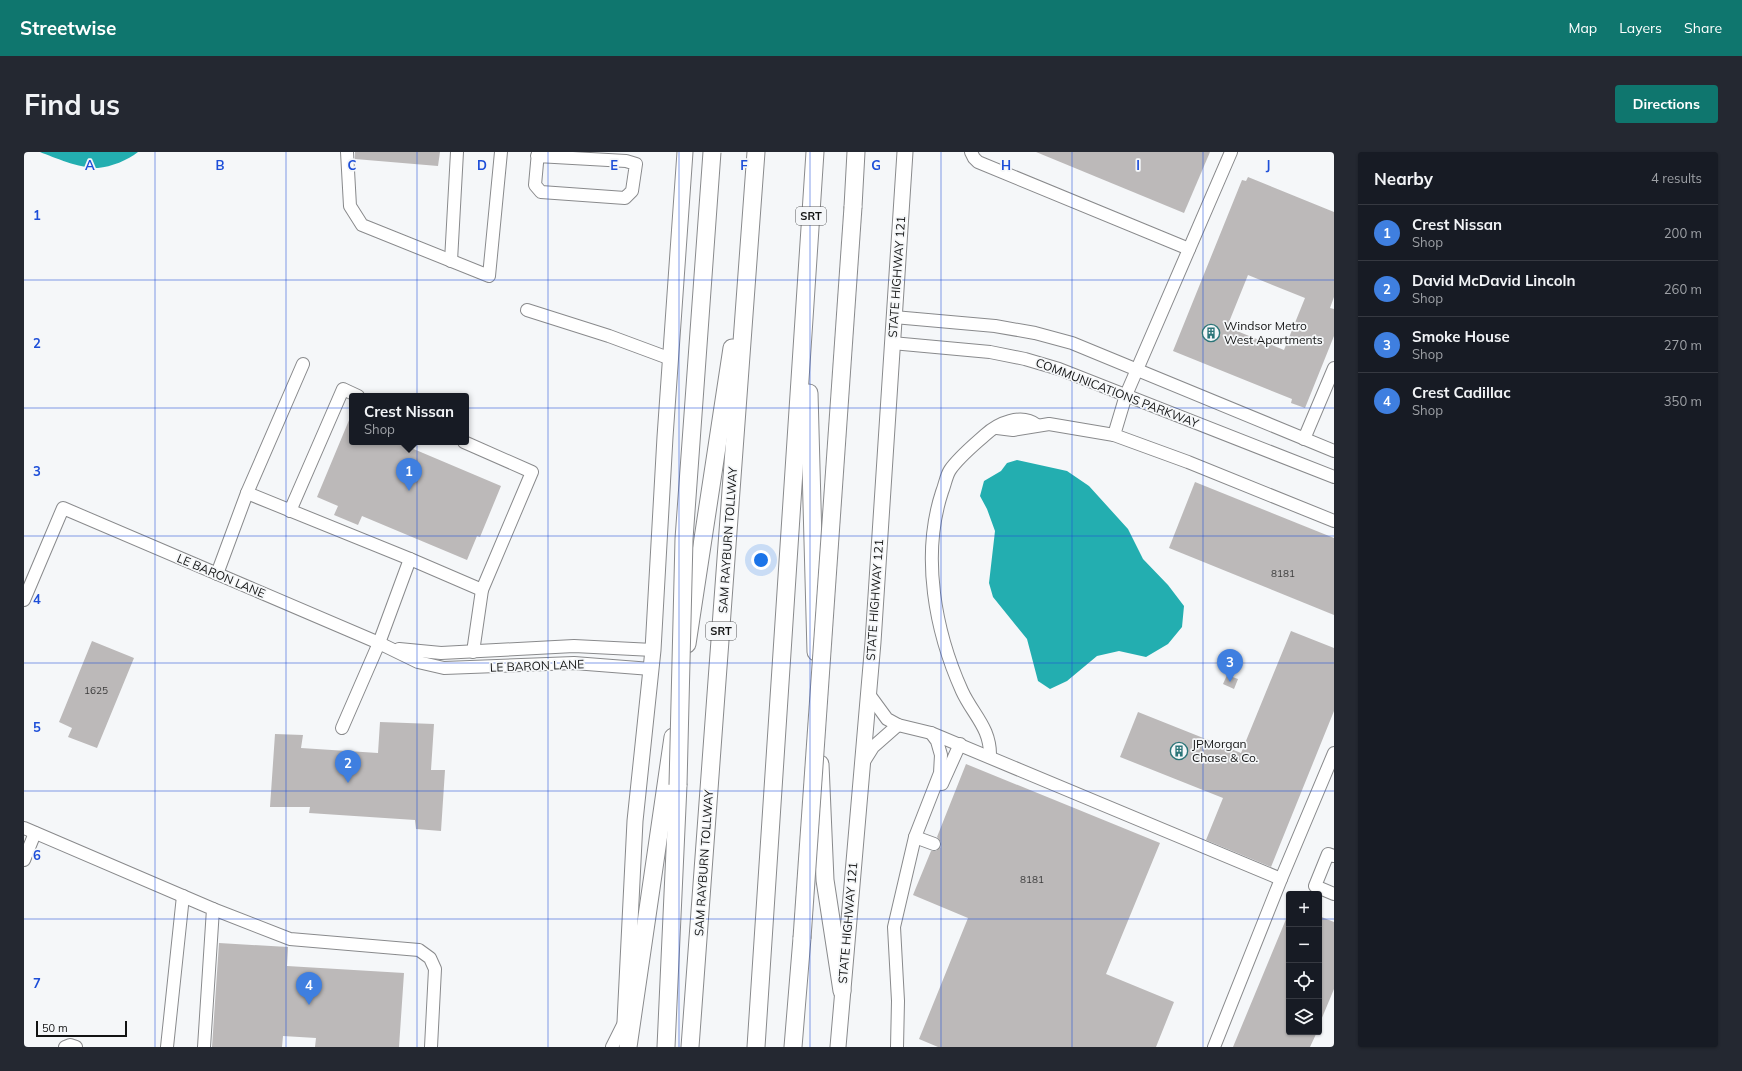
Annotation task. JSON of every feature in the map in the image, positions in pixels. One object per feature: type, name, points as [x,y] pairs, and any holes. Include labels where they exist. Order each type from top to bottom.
[{"type":"highway","points":[[666,1047],[673,893],[684,539],[712,152]]},
{"type":"highway","name":"SAM RAYBURN TOLLWAY","points":[[690,1047],[756,152]]},
{"type":"highway","name":"SRT","points":[[756,1047],[815,152]]},
{"type":"highway","points":[[793,1047],[802,938],[856,152]]},
{"type":"highway","points":[[628,1047],[752,215]]},
{"type":"highway","points":[[807,280],[814,616],[824,880],[842,991]]},
{"type":"main road","points":[[624,1047],[635,821],[653,650],[685,152]]},
{"type":"main road","name":"STATE HIGHWAY 121","points":[[838,1047],[868,693],[905,152]]},
{"type":"street","points":[[347,152],[350,206],[362,225],[489,276],[501,152]]},
{"type":"street","points":[[451,261],[457,152]]},
{"type":"street","points":[[971,152],[978,162],[1189,249]]},
{"type":"street","points":[[1114,435],[1126,395],[1138,371],[1231,152]]},
{"type":"street","points":[[537,154],[626,161],[636,164],[632,191],[625,198],[541,192],[534,185],[537,154]]},
{"type":"street","points":[[528,310],[609,336],[671,359]]},
{"type":"street","points":[[894,317],[995,326],[1034,333],[1072,343],[1334,451]]},
{"type":"street","name":"COMMUNICATIONS PARKWAY","points":[[892,343],[990,352],[1026,359],[1059,369],[1334,477]]},
{"type":"street","points":[[217,574],[247,494],[303,364]]},
{"type":"street","points":[[1304,439],[1334,368]]},
{"type":"street","points":[[290,511],[343,389],[352,393]]},
{"type":"street","points":[[990,756],[990,743],[980,719],[963,692],[939,623],[931,565],[937,509],[950,470],[994,428],[1013,430],[1049,424],[1114,435],[1188,462],[1334,521]]},
{"type":"street","points":[[469,444],[532,472],[482,590],[473,652]]},
{"type":"street","points":[[247,494],[410,559],[482,590]]},
{"type":"street","name":"LE BARON LANE","points":[[24,600],[63,508],[379,643],[418,662],[444,668],[574,664],[651,669]]},
{"type":"street","points":[[342,728],[379,643],[410,559]]},
{"type":"street","name":"LE BARON LANE","points":[[379,643],[394,648],[424,653],[473,652],[574,646],[653,650]]},
{"type":"street","points":[[868,693],[887,719],[898,725],[932,733],[990,756],[1281,879]]},
{"type":"street","points":[[861,768],[873,747],[898,725]]},
{"type":"street","points":[[896,1047],[898,1001],[894,927],[915,836],[940,773],[941,755],[937,741],[932,733]]},
{"type":"street","points":[[927,806],[939,791],[960,744]]},
{"type":"street","points":[[1214,1047],[1281,879],[1334,753]]},
{"type":"street","points":[[24,860],[30,830],[213,909],[290,940],[419,950],[430,958],[435,969],[430,1047]]},
{"type":"street","points":[[915,836],[934,844]]},
{"type":"street","points":[[1334,856],[1328,854],[1315,886],[1334,894]]},
{"type":"street","points":[[167,1047],[183,896]]},
{"type":"street","points":[[204,1047],[213,909]]},
{"type":"street","points":[[612,1047],[625,1021]]},
{"type":"street","points":[[66,1047],[70,1045],[76,1047]]},
{"type":"water","points":[[40,152],[138,152],[119,163],[92,168],[77,165]]},
{"type":"water","points":[[1017,460],[1067,471],[1089,486],[1128,529],[1143,559],[1168,585],[1184,606],[1182,627],[1168,644],[1146,657],[1119,651],[1097,656],[1067,681],[1050,689],[1038,681],[1027,639],[993,597],[989,583],[995,531],[987,509],[980,496],[984,481],[1001,471],[1007,463]]},
{"type":"building","points":[[355,152],[440,152],[438,166],[355,159]]},
{"type":"building","points":[[1036,152],[1210,152],[1184,213]]},
{"type":"building","points":[[1248,177],[1334,212],[1334,297],[1330,308],[1334,309],[1334,336],[1305,408],[1291,403],[1292,399],[1173,351],[1242,180],[1246,181]],"holes":[[[1248,275],[1305,298],[1284,350],[1227,327]]]},
{"type":"building","points":[[349,420],[349,445],[404,445],[501,486],[480,537],[477,536],[467,560],[362,516],[358,525],[334,515],[338,506],[317,497]]},
{"type":"building","points":[[1195,482],[1334,538],[1334,615],[1169,548]]},
{"type":"building","name":"JPMorgan Chase & Co.","points":[[1291,631],[1334,648],[1334,711],[1271,867],[1206,840],[1223,798],[1120,757],[1138,712],[1241,753]]},
{"type":"building","points":[[92,641],[134,658],[97,748],[68,737],[72,728],[59,722]]},
{"type":"building","points":[[1227,675],[1238,679],[1234,689],[1223,684]]},
{"type":"building","points":[[380,722],[434,724],[431,770],[445,770],[441,831],[416,829],[415,820],[309,813],[310,807],[270,807],[275,734],[303,735],[301,748],[378,753]]},
{"type":"building","points":[[966,764],[1160,843],[1106,974],[1174,1002],[1156,1047],[938,1047],[919,1039],[968,918],[913,895],[931,851],[936,851],[941,847],[941,842],[937,837]]},
{"type":"building","points":[[1322,917],[1334,922],[1334,989],[1322,1018]]},
{"type":"building","points":[[1286,919],[1286,1035],[1316,1035],[1310,1047],[1233,1047]]},
{"type":"building","points":[[219,943],[288,947],[287,966],[404,973],[399,1047],[315,1047],[316,1038],[283,1036],[282,1047],[212,1047]]},
{"type":"place","name":"Windsor Metro West Apartments","points":[[1211,333]]},
{"type":"place","name":"Crest Nissan","points":[[409,491]]},
{"type":"place","name":"Smoke House","points":[[1230,682]]},
{"type":"place","name":"JPMorgan Chase & Co.","points":[[1179,751]]},
{"type":"place","name":"David McDavid Lincoln","points":[[348,783]]},
{"type":"place","name":"Crest Cadillac","points":[[309,1005]]}]
